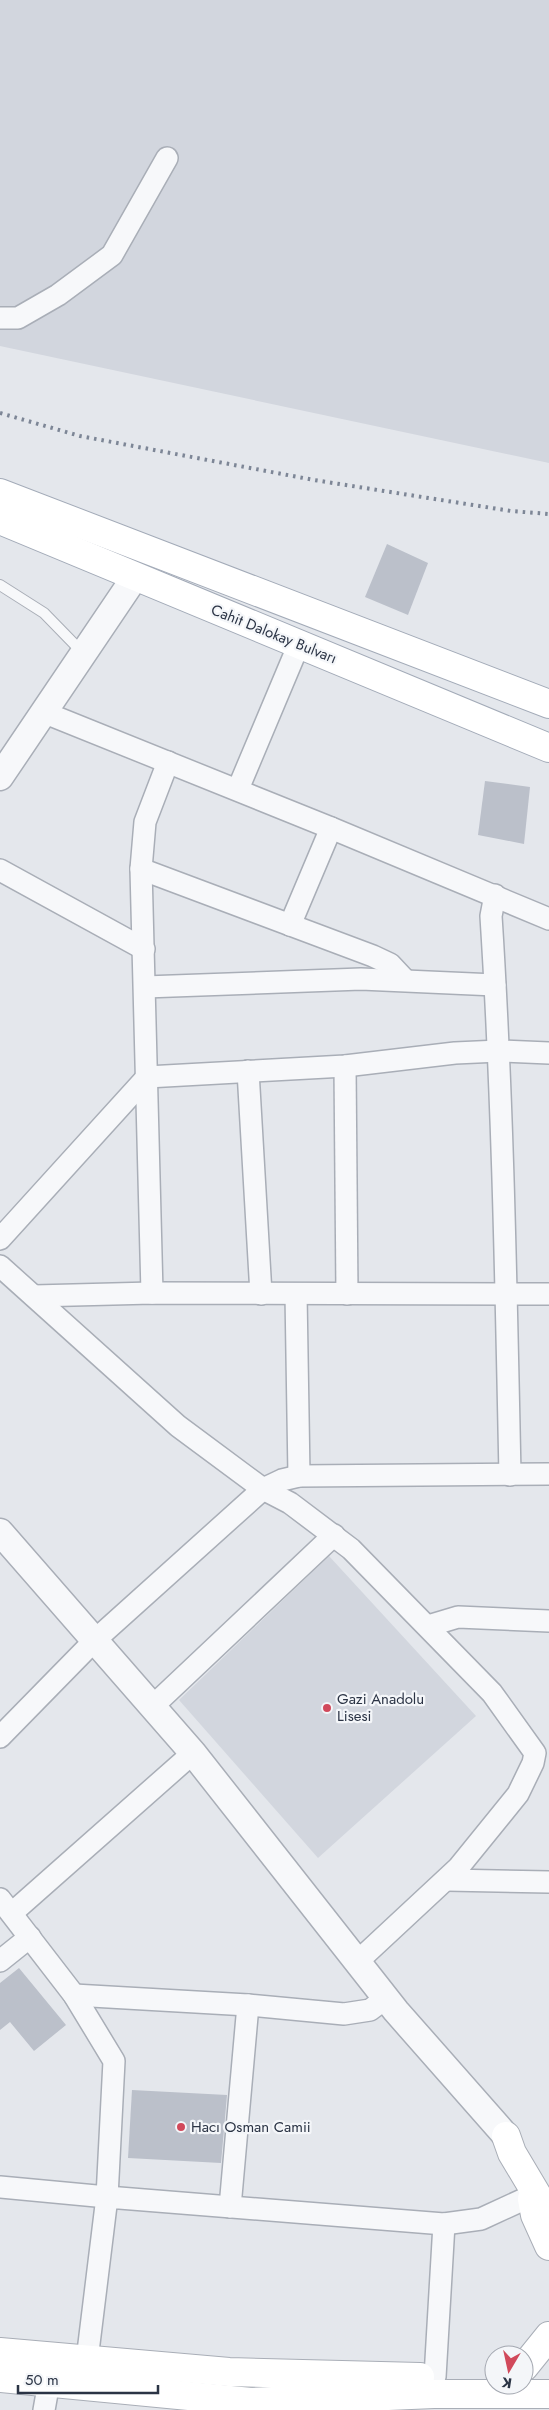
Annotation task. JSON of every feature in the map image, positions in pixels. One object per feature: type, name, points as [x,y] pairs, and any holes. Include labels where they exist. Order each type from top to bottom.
[{"type":"main road","points":[[0,493],[549,704]]},
{"type":"main road","name":"Cahit Dalokay Bulvarı","points":[[0,520],[549,748]]},
{"type":"main road","points":[[506,2136],[512,2154],[542,2188],[536,2215],[549,2246]]},
{"type":"main road","points":[[534,2355],[549,2336]]},
{"type":"main road","points":[[0,2352],[229,2372],[484,2379]]},
{"type":"main road","points":[[0,2378],[258,2406],[326,2410],[549,2406]]},
{"type":"main road","points":[[534,2380],[549,2380]]},
{"type":"main road","points":[[258,2406],[434,2394],[549,2394]]},
{"type":"street","points":[[0,318],[18,318],[58,296],[112,255],[167,158]]},
{"type":"street","points":[[0,777],[136,577]]},
{"type":"street","points":[[238,789],[299,644]]},
{"type":"street","points":[[43,712],[238,789],[549,919]]},
{"type":"street","points":[[152,1293],[141,869],[145,822],[168,762]]},
{"type":"street","points":[[290,925],[332,828]]},
{"type":"street","points":[[141,869],[382,960],[398,970],[405,980]]},
{"type":"street","points":[[0,870],[144,949]]},
{"type":"street","points":[[494,895],[491,916],[499,1051],[507,1272],[510,1474]]},
{"type":"street","points":[[145,987],[405,980],[495,985]]},
{"type":"street","points":[[0,1239],[147,1077],[345,1066],[455,1053],[499,1051],[549,1053]]},
{"type":"street","points":[[345,1066],[347,1294]]},
{"type":"street","points":[[248,1071],[261,1294]]},
{"type":"street","points":[[0,1266],[178,1426],[263,1489],[290,1503],[334,1535],[428,1626],[492,1693],[542,1753],[533,1763],[518,1794],[447,1880],[358,1962]]},
{"type":"street","points":[[34,1296],[152,1293],[549,1294]]},
{"type":"street","points":[[296,1294],[299,1476]]},
{"type":"street","points":[[0,1737],[94,1641],[263,1489],[282,1480],[299,1476],[549,1474]]},
{"type":"street","points":[[0,1532],[193,1753],[386,1998],[506,2136]]},
{"type":"street","points":[[153,1706],[334,1535]]},
{"type":"street","points":[[428,1626],[458,1617],[549,1621]]},
{"type":"street","points":[[87,2360],[107,2197],[114,2061],[74,1995],[6,1906],[193,1753]]},
{"type":"street","points":[[447,1880],[549,1882]]},
{"type":"street","points":[[0,1961],[30,1937]]},
{"type":"street","points":[[74,1995],[248,2005],[344,2014],[370,2010],[386,1998]]},
{"type":"street","points":[[230,2207],[248,2005]]},
{"type":"street","points":[[0,2187],[444,2224],[481,2218],[542,2188]]},
{"type":"street","points":[[435,2377],[444,2224]]},
{"type":"street","points":[[44,2410],[49,2382]]},
{"type":"lane","points":[[0,585],[44,613],[83,653]]},
{"type":"shaded area","points":[[0,0],[549,0],[549,463],[0,346]]},
{"type":"shaded area","name":"Gazi Anadolu Lisesi","points":[[329,1556],[476,1716],[318,1858],[179,1700]]},
{"type":"building","points":[[387,544],[428,563],[408,615],[365,597]]},
{"type":"building","points":[[485,781],[530,787],[524,844],[478,835]]},
{"type":"building","points":[[19,1968],[66,2025],[34,2051],[10,2022],[0,2030],[0,1983]]},
{"type":"building","name":"Hacı Osman Camii","points":[[132,2090],[227,2095],[221,2163],[128,2158]]},
{"type":"railway","points":[[0,413],[80,436],[314,480],[511,511],[549,514]]},
{"type":"place","name":"Gazi Anadolu Lisesi","points":[[327,1708]]},
{"type":"place","name":"Hacı Osman Camii","points":[[181,2127]]}]
